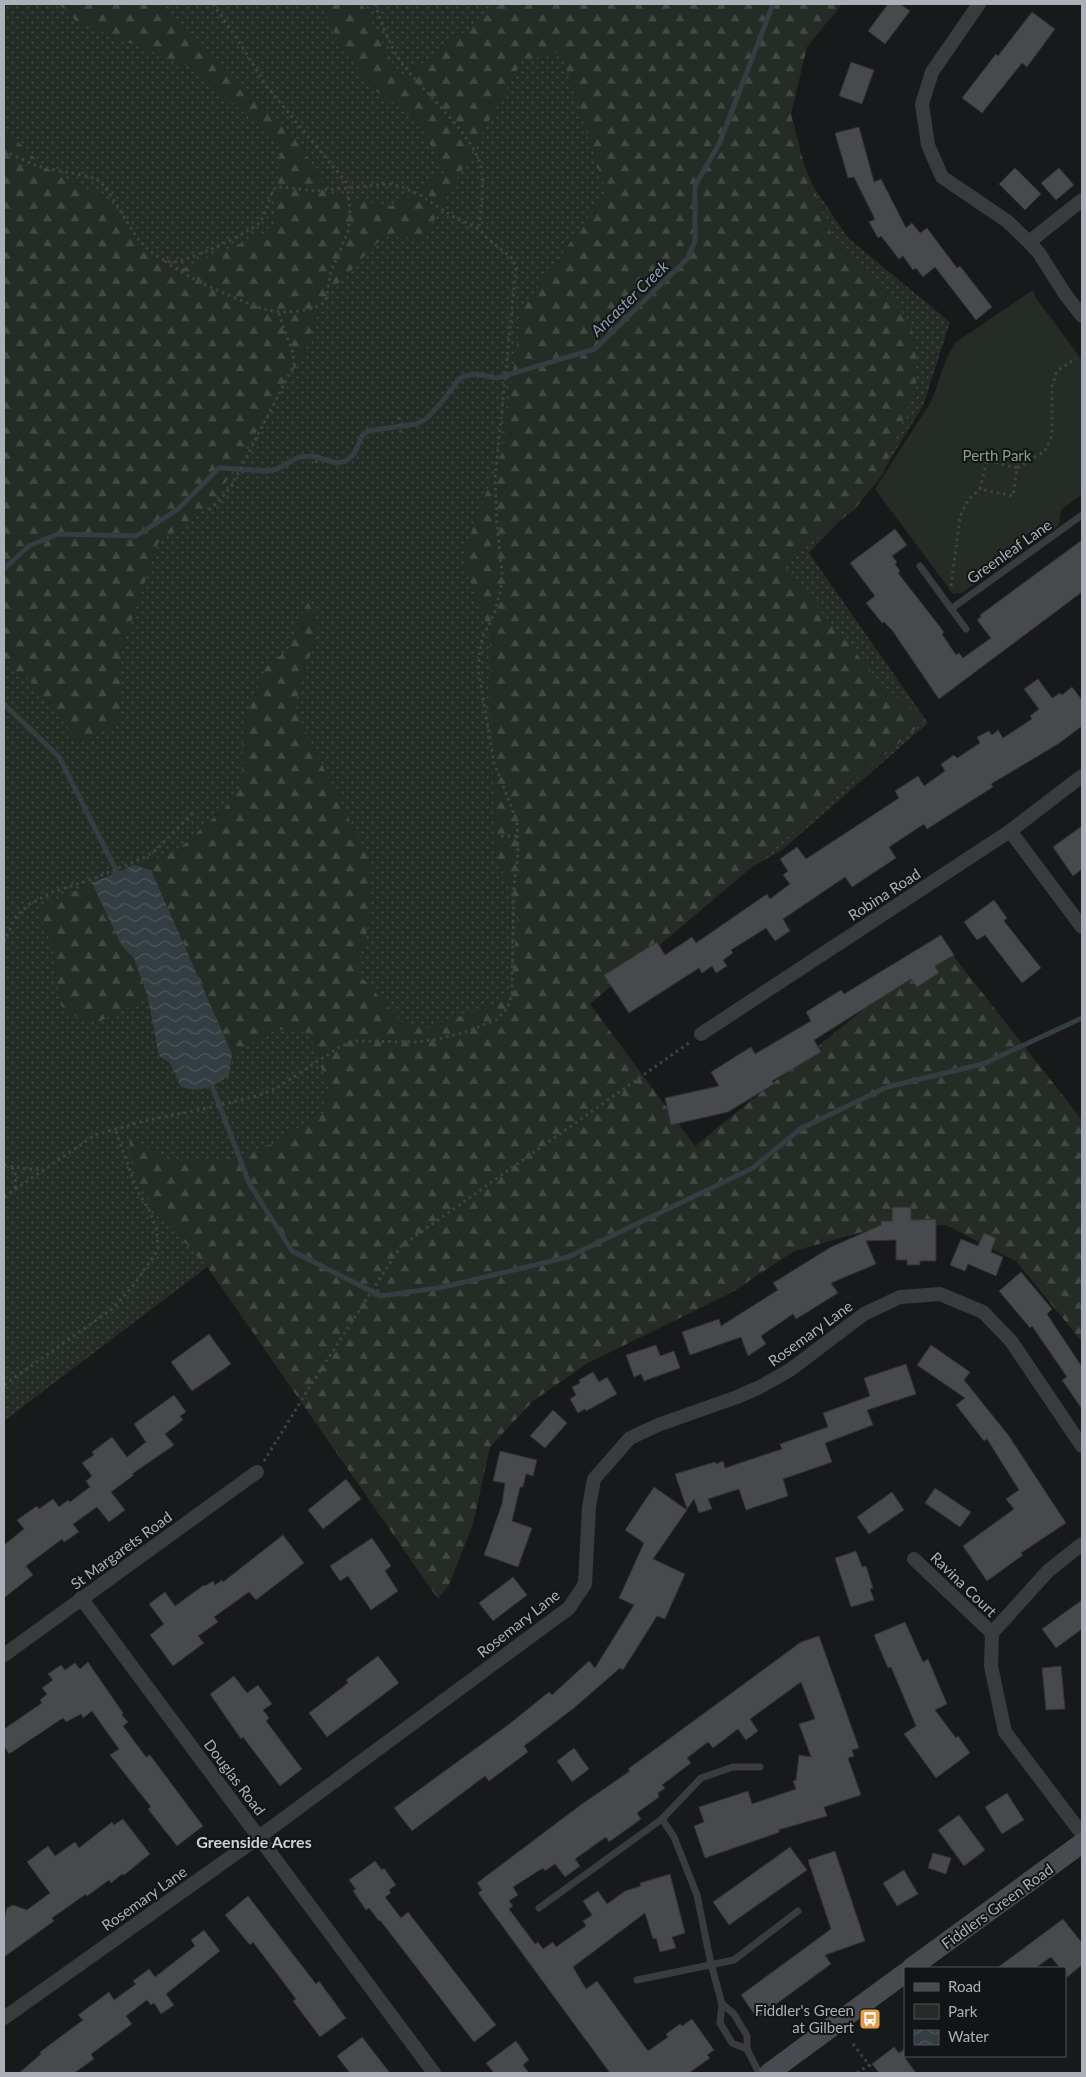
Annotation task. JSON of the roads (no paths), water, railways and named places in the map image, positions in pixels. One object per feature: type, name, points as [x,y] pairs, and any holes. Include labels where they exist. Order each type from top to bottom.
[{"type":"main road","name":"Fiddlers Green Road","points":[[913,1967],[1082,1844]]},
{"type":"main road","points":[[769,2073],[904,1974]]},
{"type":"street","points":[[979,4],[932,72],[922,104],[928,145],[942,177],[1007,221],[1040,252],[1065,294],[1082,316]]},
{"type":"street","points":[[1029,242],[1082,200]]},
{"type":"street","name":"Robina Road","points":[[701,1034],[1010,830],[1082,776]]},
{"type":"street","points":[[1010,830],[1082,927]]},
{"type":"street","name":"Rosemary Lane","points":[[4,2018],[259,1837],[569,1608],[585,1584],[589,1507],[594,1479],[630,1438],[658,1425],[760,1387],[790,1370],[864,1314],[900,1298],[940,1294],[983,1312],[1010,1341],[1082,1446]]},
{"type":"street","name":"St Margarets Road","points":[[4,1655],[257,1472]]},
{"type":"street","points":[[1082,1544],[1048,1571],[992,1633],[991,1666],[1005,1732],[1082,1834]]},
{"type":"street","name":"Ravina Court","points":[[914,1559],[992,1633]]},
{"type":"street","name":"Douglas Road","points":[[81,1598],[434,2073]]},
{"type":"lane","name":"Greenleaf Lane","points":[[951,609],[1082,515]]},
{"type":"lane","points":[[920,566],[966,629]]},
{"type":"lane","points":[[538,1908],[662,1819],[701,1778],[733,1767],[760,1767]]},
{"type":"lane","points":[[662,1819],[674,1837],[697,1895],[711,1964],[722,2004],[720,2023],[732,2043],[747,2049]]},
{"type":"lane","points":[[637,1980],[734,1960],[798,1911]]},
{"type":"lane","points":[[722,2004],[734,2014],[747,2036],[747,2049],[759,2073]]},
{"type":"water","points":[[134,865],[151,870],[232,1054],[229,1076],[206,1088],[189,1089],[181,1087],[170,1063],[159,1056],[148,998],[134,958],[122,946],[92,883]]},
{"type":"waterway","name":"Ancaster Creek","points":[[4,569],[29,546],[58,534],[136,536],[177,510],[219,468],[268,471],[277,469],[299,457],[312,456],[337,463],[346,461],[354,454],[362,436],[368,431],[416,424],[426,419],[442,402],[459,379],[465,376],[477,374],[497,378],[595,349],[687,259],[695,241],[695,186],[720,142],[773,4]]},
{"type":"waterway","points":[[4,704],[59,757],[117,872]]},
{"type":"waterway","points":[[212,1086],[249,1183],[292,1251],[381,1296],[444,1287],[568,1257],[753,1168],[800,1129],[887,1087],[983,1064],[1082,1018]]},
{"type":"place","name":"Fiddler's Green at Gilbert","points":[[870,2019]]},
{"type":"district","name":"Greenside Acres","points":[[254,1841]]},
{"type":"park label","name":"Perth Park","points":[[997,455]]}]
